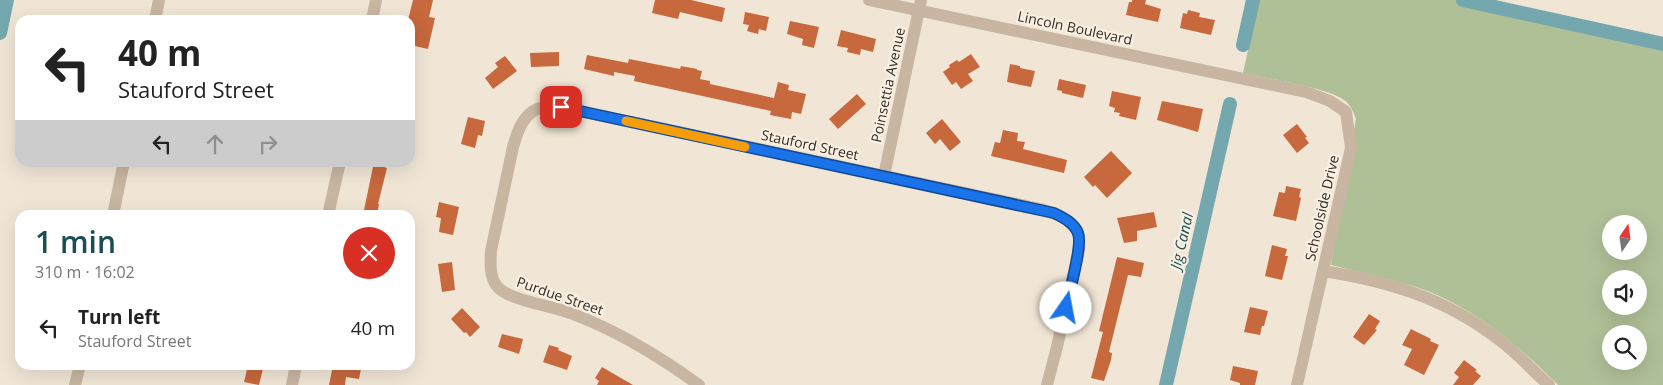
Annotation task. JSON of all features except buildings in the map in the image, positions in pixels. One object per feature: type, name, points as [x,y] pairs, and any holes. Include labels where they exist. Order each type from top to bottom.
[{"type":"street","points":[[156,15],[160,0]]},
{"type":"street","points":[[373,15],[376,0]]},
{"type":"street","name":"Lincoln Boulevard","points":[[869,0],[920,6],[1186,67]]},
{"type":"street","name":"Poinsettia Avenue","points":[[884,176],[920,6]]},
{"type":"street","name":"Schoolside Drive","points":[[1186,67],[1306,92],[1330,101],[1346,112],[1351,148],[1297,385]]},
{"type":"street","name":"Stauford Street","points":[[538,109],[561,107],[1054,213],[1070,221],[1078,234],[1079,249],[1058,347],[1047,385]]},
{"type":"street","name":"Purdue Street","points":[[538,109],[526,118],[517,132],[513,147],[491,252],[490,267],[493,281],[503,292],[572,314],[624,336],[666,361],[699,385]]},
{"type":"street","points":[[113,210],[123,167]]},
{"type":"street","points":[[329,210],[339,167]]},
{"type":"street","points":[[1323,271],[1349,275],[1408,290],[1449,307],[1471,319],[1500,340],[1549,385]]},
{"type":"street","points":[[75,385],[79,370]]},
{"type":"street","points":[[292,385],[295,370]]},
{"type":"green space","points":[[1259,0],[1475,0],[1663,43],[1663,385],[1558,385],[1509,340],[1454,303],[1413,286],[1331,265],[1356,119],[1350,106],[1344,100],[1325,91],[1243,73]]},
{"type":"waterway","points":[[0,33],[7,0]]},
{"type":"waterway","name":"Jig Canal","points":[[1243,45],[1253,0]]},
{"type":"waterway","name":"Jig Canal","points":[[1463,0],[1663,44]]},
{"type":"waterway","name":"Jig Canal","points":[[1166,385],[1230,104]]},
{"type":"slow traffic","points":[[626,121],[745,147]]},
{"type":"route","points":[[561,107],[1054,213],[1070,221],[1078,234],[1079,249],[1066,308]]}]
